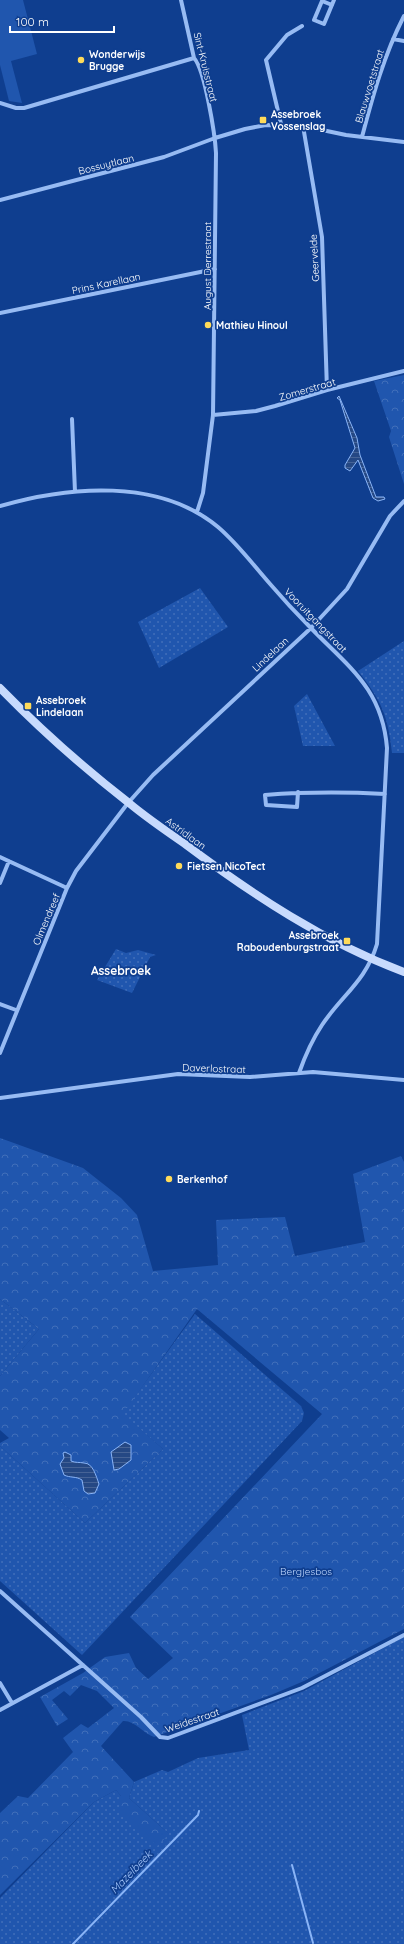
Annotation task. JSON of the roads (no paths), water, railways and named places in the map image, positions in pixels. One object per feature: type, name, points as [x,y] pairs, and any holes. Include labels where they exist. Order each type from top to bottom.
[{"type":"main road","name":"Astridlaan","points":[[0,688],[18,707],[128,803],[232,879],[274,907],[372,960],[404,972]]},
{"type":"street","name":"Sint-Kruisstraat","points":[[181,0],[194,58],[199,64],[215,138]]},
{"type":"street","points":[[332,5],[322,1],[314,20],[324,24],[332,5],[334,0]]},
{"type":"street","name":"Blauwvoetstraat","points":[[362,137],[377,80],[404,16]]},
{"type":"street","points":[[282,124],[266,60],[287,35],[302,26]]},
{"type":"street","name":"Blauwvoetstraat","points":[[393,39],[404,42]]},
{"type":"street","points":[[0,103],[16,108],[24,108],[194,58]]},
{"type":"street","name":"Bossuytlaan","points":[[0,200],[164,157],[215,138],[245,129],[282,124],[404,142]]},
{"type":"street","name":"Geervelde","points":[[303,126],[322,237],[327,390]]},
{"type":"street","name":"August Derrestraat","points":[[197,512],[204,493],[213,415],[215,138]]},
{"type":"street","name":"Prins Karellaan","points":[[0,313],[215,269]]},
{"type":"street","name":"Zomerstraat","points":[[213,415],[256,411],[327,390],[404,371]]},
{"type":"street","points":[[72,419],[75,492]]},
{"type":"street","name":"Vooruitgangstraat","points":[[0,506],[50,495],[75,492],[110,491],[141,494],[171,502],[197,512],[229,538],[311,628],[361,679],[381,712],[387,748],[378,936],[372,960],[365,973],[322,1025],[312,1041],[299,1073]]},
{"type":"street","name":"Lindelaan","points":[[128,803],[159,770],[311,628],[347,589],[390,516],[404,501]]},
{"type":"street","points":[[298,792],[297,807],[266,806],[265,795],[298,792],[385,794]]},
{"type":"street","name":"Olmendreef","points":[[0,1053],[16,1010],[67,888],[76,871],[128,803]]},
{"type":"street","points":[[0,857],[67,888]]},
{"type":"street","points":[[0,883],[10,861]]},
{"type":"street","points":[[0,1004],[16,1010]]},
{"type":"street","name":"Daverlostraat","points":[[0,1098],[178,1074],[250,1077],[299,1073],[404,1080]]},
{"type":"street","name":"Weidestraat","points":[[0,1591],[141,1717],[160,1738],[168,1738],[302,1688],[404,1635]]},
{"type":"street","points":[[0,1710],[83,1665]]},
{"type":"street","points":[[0,1683],[12,1703]]},
{"type":"waterway","name":"Mazelbeek","points":[[73,1944],[198,1815],[199,1811]]},
{"type":"waterway","points":[[292,1865],[313,1943]]},
{"type":"place","name":"Wonderwijs Brugge","points":[[81,60]]},
{"type":"place","name":"Assebroek Vossenslag","points":[[263,120]]},
{"type":"place","name":"Mathieu Hinoul","points":[[208,325]]},
{"type":"place","name":"Assebroek Lindelaan","points":[[28,706]]},
{"type":"place","name":"Fietsen NicoTect","points":[[179,866]]},
{"type":"place","name":"Assebroek Raboudenburgstraat","points":[[347,941]]},
{"type":"place","name":"Berkenhof","points":[[169,1179]]},
{"type":"district","name":"Assebroek","points":[[121,971]]},
{"type":"park label","name":"Bergjesbos","points":[[306,1571]]}]
